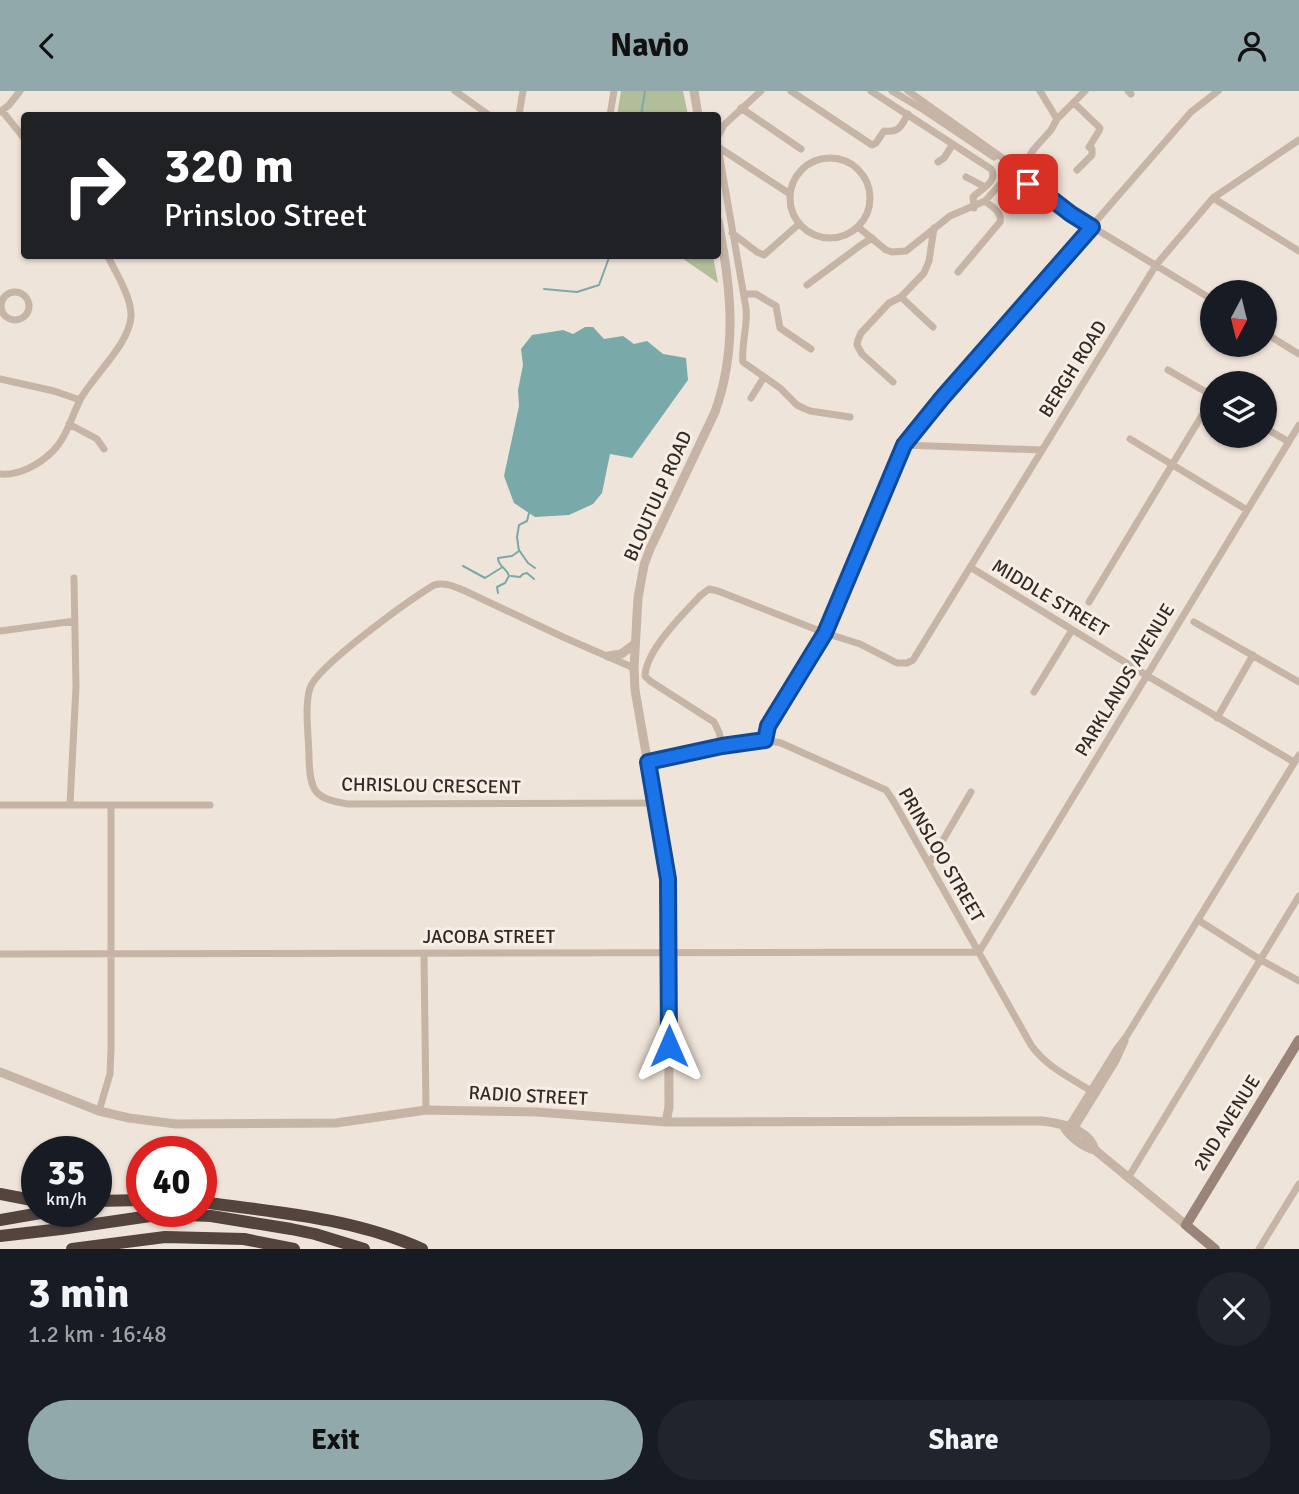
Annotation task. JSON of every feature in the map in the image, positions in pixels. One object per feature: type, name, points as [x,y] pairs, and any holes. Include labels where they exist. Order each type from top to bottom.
[{"type":"highway","points":[[0,1193],[21,1199]]},
{"type":"highway","points":[[217,1204],[334,1222],[422,1249]]},
{"type":"highway","points":[[0,1236],[164,1214],[211,1216],[291,1229],[365,1249]]},
{"type":"highway","points":[[0,1220],[21,1216]]},
{"type":"highway","points":[[72,1249],[165,1237],[244,1239],[294,1249]]},
{"type":"main road","name":"2ND AVENUE","points":[[1186,1225],[1299,1040]]},
{"type":"main road","points":[[1186,1225],[1214,1249]]},
{"type":"street","points":[[20,91],[1,111],[21,134]]},
{"type":"street","points":[[455,91],[485,112]]},
{"type":"street","points":[[520,112],[523,91]]},
{"type":"street","points":[[610,112],[614,91]]},
{"type":"street","points":[[721,129],[761,91]]},
{"type":"street","points":[[792,91],[873,145],[884,131],[897,130],[908,114]]},
{"type":"street","points":[[871,91],[993,172],[994,177],[973,197],[973,207]]},
{"type":"street","points":[[892,91],[1016,170]]},
{"type":"street","points":[[908,91],[1043,190],[1071,214],[1200,292]]},
{"type":"street","points":[[1040,91],[1057,119]]},
{"type":"street","points":[[858,227],[892,253],[906,251],[950,216],[987,202],[1051,130],[1057,119],[1085,91]]},
{"type":"street","points":[[765,740],[768,726],[825,633],[904,445],[1191,112],[1218,91]]},
{"type":"street","points":[[695,92],[698,112]]},
{"type":"street","points":[[1074,103],[1100,128],[1089,147],[1092,149],[1092,155],[1077,170]]},
{"type":"street","points":[[741,108],[801,149]]},
{"type":"street","points":[[938,162],[953,144]]},
{"type":"street","name":"BERGH ROAD","points":[[825,633],[870,648],[897,663],[910,662],[918,654],[1156,265],[1213,198],[1297,144]]},
{"type":"street","points":[[721,149],[790,194]]},
{"type":"street","points":[[721,162],[731,155]]},
{"type":"street","points":[[827,158],[841,160],[853,166],[863,176],[869,189],[870,202],[866,216],[858,227],[847,235],[834,238],[821,237],[799,224],[793,215],[790,194],[794,180],[802,169],[827,158]]},
{"type":"street","points":[[721,169],[744,294],[747,319],[743,359],[745,365],[780,388],[803,408],[850,417]]},
{"type":"street","points":[[966,177],[985,187]]},
{"type":"street","points":[[1213,198],[1299,251]]},
{"type":"street","points":[[958,272],[1000,222],[998,212],[987,202]]},
{"type":"street","points":[[732,233],[764,255],[799,224]]},
{"type":"street","points":[[893,382],[862,354],[857,345],[861,333],[889,303],[901,297],[924,273],[929,261],[934,228]]},
{"type":"street","points":[[807,285],[872,238]]},
{"type":"street","name":"BLOUTULP ROAD","points":[[666,1122],[669,1107],[668,879],[635,690],[635,644],[639,589],[644,565],[715,412],[724,386],[729,361],[730,302],[721,241]]},
{"type":"street","points":[[0,474],[20,472],[43,459],[58,445],[80,400],[125,336],[131,320],[131,309],[109,259]]},
{"type":"street","points":[[744,294],[756,294],[776,306],[780,328],[811,349]]},
{"type":"street","points":[[901,297],[933,327]]},
{"type":"street","points":[[1278,341],[1299,354]]},
{"type":"street","points":[[1168,370],[1200,389]]},
{"type":"street","points":[[751,398],[764,377]]},
{"type":"street","points":[[0,379],[54,391],[80,400]]},
{"type":"street","points":[[1089,602],[1200,419]]},
{"type":"street","points":[[69,424],[97,439],[104,449]]},
{"type":"street","name":"PARKLANDS AVENUE","points":[[979,952],[1299,425]]},
{"type":"street","points":[[1277,435],[1289,442]]},
{"type":"street","points":[[1130,439],[1247,510]]},
{"type":"street","points":[[904,445],[1042,450]]},
{"type":"street","name":"MIDDLE STREET","points":[[970,567],[1217,718],[1297,759]]},
{"type":"street","points":[[70,804],[76,687],[74,578]]},
{"type":"street","name":"CHRISLOU CRESCENT","points":[[634,668],[449,584],[434,585],[351,647],[318,675],[311,685],[308,710],[312,784],[322,797],[348,804],[656,803]]},
{"type":"street","points":[[722,746],[717,726],[711,719],[647,679],[645,672],[647,663],[669,631],[704,592],[709,589],[718,591],[825,633]]},
{"type":"street","points":[[0,631],[75,621]]},
{"type":"street","points":[[1194,622],[1299,682]]},
{"type":"street","points":[[1034,692],[1072,630]]},
{"type":"street","points":[[608,656],[621,654],[635,644]]},
{"type":"street","points":[[1217,718],[1253,655]]},
{"type":"street","name":"PRINSLOO STREET","points":[[648,762],[765,740],[781,743],[886,790],[1037,1053],[1049,1064],[1093,1092]]},
{"type":"street","points":[[1186,1225],[1095,1150],[1089,1149],[1068,1129],[1297,759]]},
{"type":"street","points":[[929,864],[971,793]]},
{"type":"street","points":[[0,805],[210,805]]},
{"type":"street","points":[[99,1111],[110,1074],[111,805]]},
{"type":"street","points":[[1128,1178],[1299,897]]},
{"type":"street","points":[[1199,920],[1299,981]]},
{"type":"street","name":"JACOBA STREET","points":[[0,954],[979,952]]},
{"type":"street","points":[[424,953],[426,1110]]},
{"type":"street","name":"RADIO STREET","points":[[0,1073],[99,1111],[176,1124],[336,1123],[426,1110],[537,1112],[666,1122],[1029,1121],[1068,1129]]},
{"type":"street","points":[[1259,1249],[1299,1184]]},
{"type":"green space","points":[[621,91],[683,91],[687,112],[618,112]]},
{"type":"green space","points":[[683,259],[714,259],[718,283]]},
{"type":"water","points":[[585,327],[593,327],[604,339],[623,336],[634,344],[647,341],[663,354],[686,358],[688,380],[632,458],[610,454],[602,493],[593,504],[569,515],[535,517],[514,503],[504,476],[519,406],[518,390],[523,365],[521,349],[532,335],[563,330],[573,334]]},
{"type":"waterway","points":[[642,112],[645,91]]},
{"type":"waterway","points":[[544,289],[577,292],[599,285],[609,259]]},
{"type":"waterway","points":[[498,593],[497,587],[505,583],[509,576],[498,558],[512,556],[519,551],[519,525],[527,521],[529,513]]},
{"type":"waterway","points":[[519,550],[535,568]]},
{"type":"waterway","points":[[463,566],[485,578],[501,568]]},
{"type":"waterway","points":[[511,576],[520,577],[527,573],[534,579]]},
{"type":"route","points":[[669,1046],[667,865],[648,762],[765,740],[768,726],[825,633],[904,445],[1092,227],[1028,184]]}]
